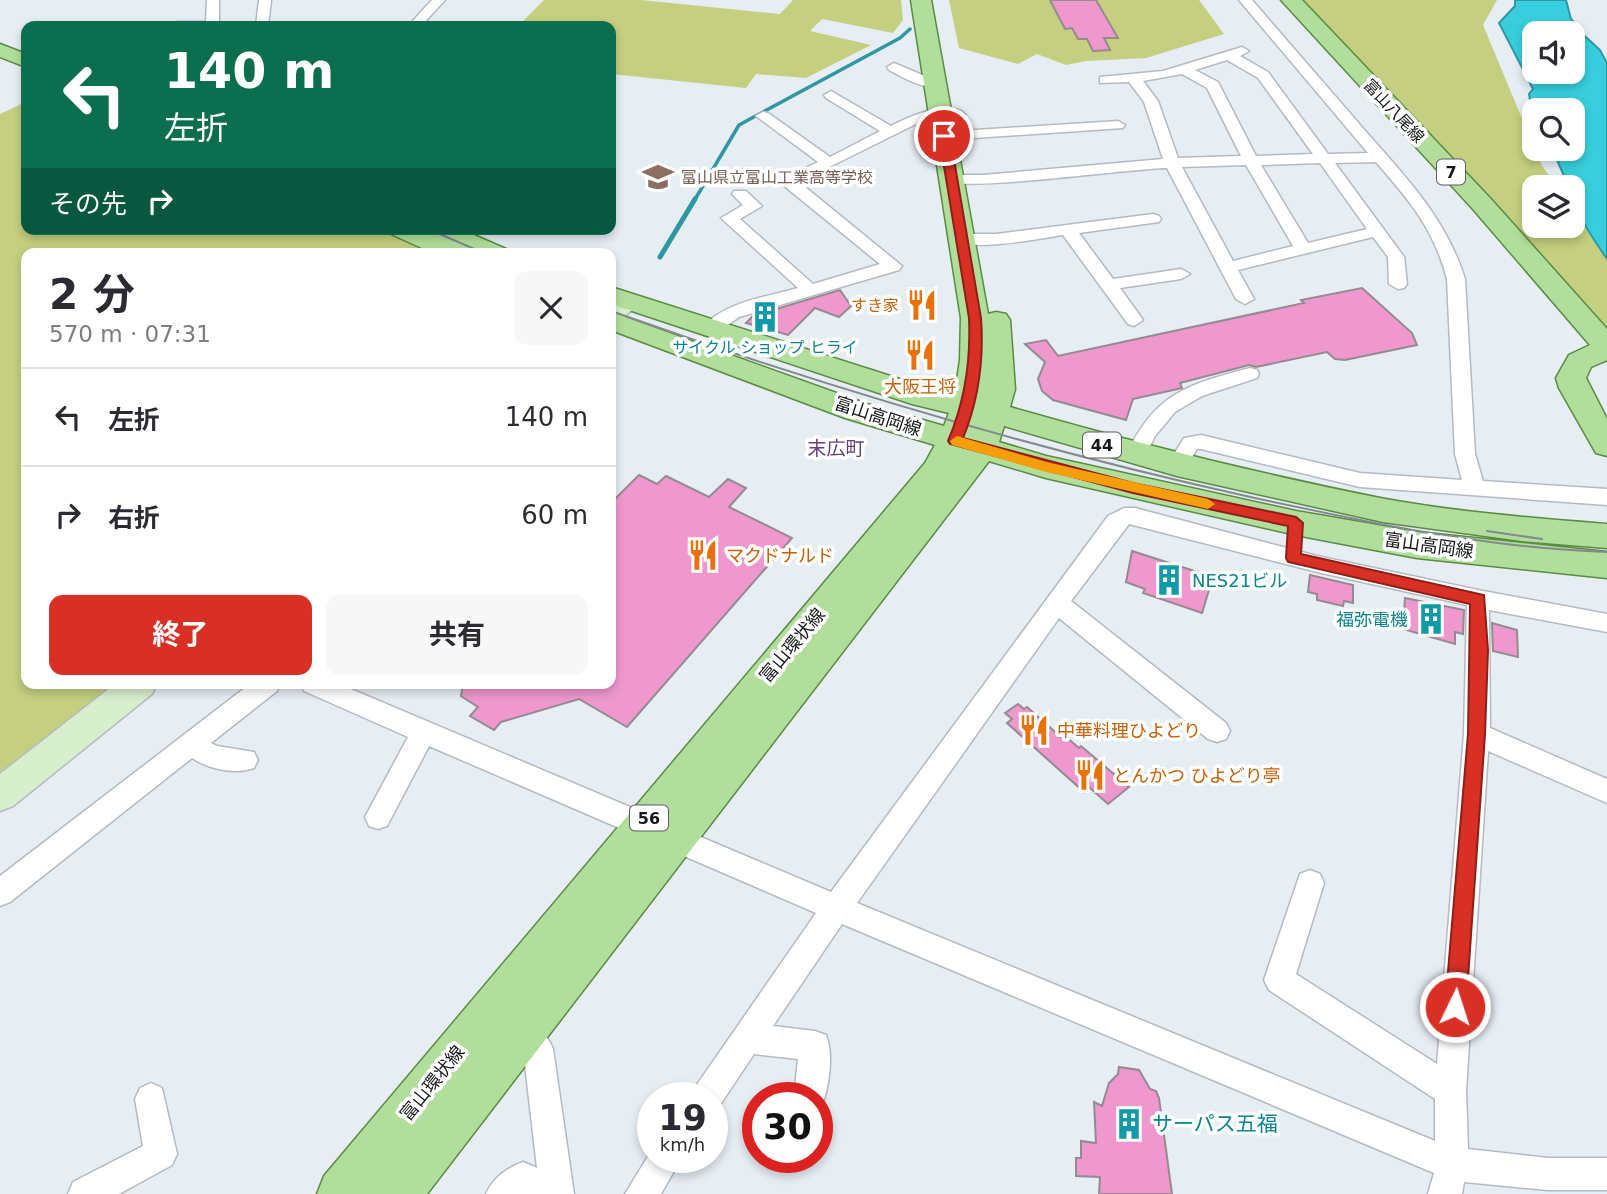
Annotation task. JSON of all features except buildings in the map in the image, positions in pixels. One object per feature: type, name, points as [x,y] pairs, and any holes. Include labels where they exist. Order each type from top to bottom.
[{"type":"main road","name":"富山環状線","points":[[921,0],[935,82],[952,125]]},
{"type":"main road","name":"富山環状線","points":[[342,1194],[658,833],[974,427],[1000,389],[998,331],[972,239],[952,125],[936,0]]},
{"type":"main road","name":"富山八尾線","points":[[1291,0],[1481,203],[1607,348],[1579,361],[1571,378],[1607,445]]},
{"type":"main road","points":[[0,50],[21,59]]},
{"type":"main road","points":[[414,235],[443,248]]},
{"type":"main road","points":[[451,235],[483,248]]},
{"type":"main road","name":"富山高岡線","points":[[616,308],[856,411],[974,427],[1136,455],[1383,510],[1522,529],[1607,536]]},
{"type":"main road","name":"富山高岡線","points":[[616,308],[711,329],[923,397],[974,427],[1133,488],[1296,523],[1417,544],[1533,559],[1607,565]]},
{"type":"main road","name":"富山環状線","points":[[395,1194],[522,1033],[658,833]]},
{"type":"street","points":[[213,0],[214,21]]},
{"type":"street","points":[[262,21],[265,0]]},
{"type":"street","points":[[419,21],[439,0]]},
{"type":"street","points":[[1245,0],[1424,208],[1448,251],[1456,279],[1465,454],[1474,487]]},
{"type":"street","points":[[1105,80],[1164,75],[1247,50]]},
{"type":"street","points":[[1228,55],[1263,75],[1396,257],[1398,284]]},
{"type":"street","points":[[894,67],[924,81],[935,82]]},
{"type":"street","points":[[1183,69],[1213,85],[1250,160],[1303,249]]},
{"type":"street","points":[[1133,78],[1151,101],[1172,163],[1245,299]]},
{"type":"street","points":[[831,95],[891,132]]},
{"type":"street","points":[[711,329],[733,313],[892,266],[789,182],[801,174],[829,163],[923,115],[952,125],[1118,125]]},
{"type":"street","points":[[763,116],[829,163]]},
{"type":"street","points":[[961,180],[1131,164],[1381,156]]},
{"type":"street","points":[[740,194],[754,206],[729,218],[810,290]]},
{"type":"street","points":[[972,239],[1153,219]]},
{"type":"street","points":[[1067,229],[1134,320]]},
{"type":"street","points":[[1229,267],[1377,231]]},
{"type":"street","points":[[1108,285],[1181,274]]},
{"type":"street","points":[[1136,455],[1147,429],[1164,408],[1181,397],[1250,374]]},
{"type":"street","points":[[1177,465],[1191,443],[1201,442],[1360,480],[1607,497]]},
{"type":"street","points":[[717,1082],[837,907],[1115,522],[1124,516],[1135,516],[1293,558],[1478,599],[1607,623]]},
{"type":"street","points":[[1293,558],[1296,523]]},
{"type":"street","points":[[1449,1179],[1450,1091],[1477,734],[1480,650],[1478,599]]},
{"type":"street","points":[[1057,603],[1217,731]]},
{"type":"street","points":[[0,795],[134,689]]},
{"type":"street","points":[[0,893],[262,689]]},
{"type":"street","points":[[324,689],[837,907],[1449,1179],[1607,1174]]},
{"type":"street","points":[[378,817],[423,733]]},
{"type":"street","points":[[1477,734],[1607,791]]},
{"type":"street","points":[[192,744],[212,757],[245,760]]},
{"type":"street","points":[[1310,883],[1279,980],[1450,1091]]},
{"type":"street","points":[[522,1033],[538,1049],[556,1194]]},
{"type":"street","points":[[748,1038],[816,1046],[812,1082]]},
{"type":"street","points":[[85,1194],[161,1154],[151,1099]]},
{"type":"street","points":[[642,1194],[656,1173]]},
{"type":"street","points":[[503,1194],[523,1178],[547,1194]]},
{"type":"green space","points":[[544,0],[641,0],[780,14],[793,0],[901,0],[903,20],[893,33],[822,19],[810,31],[871,45],[806,78],[756,74],[746,88],[616,75],[616,21],[523,21]]},
{"type":"green space","points":[[949,0],[1050,0],[1065,29],[1072,28],[1079,39],[1098,38],[1093,51],[1109,50],[1104,38],[1118,37],[1096,0],[1199,0],[1224,34],[1146,58],[1086,61],[1066,65],[1037,54],[1018,64],[959,48]]},
{"type":"green space","points":[[1297,0],[1497,0],[1483,25],[1522,118],[1522,161],[1540,161],[1549,175],[1522,175],[1522,238],[1585,238],[1585,228],[1607,260],[1607,348]]},
{"type":"green space","points":[[21,104],[21,235],[403,235],[431,248],[21,248],[21,689],[116,689],[0,778],[0,114]]},
{"type":"water","points":[[1515,0],[1566,0],[1573,21],[1522,21],[1522,68],[1499,23],[1515,6]]},
{"type":"water","points":[[1585,36],[1600,50],[1607,63],[1607,259],[1585,225],[1585,175],[1564,175],[1557,161],[1585,161],[1585,98],[1530,98],[1533,89],[1530,84],[1585,84]]},
{"type":"waterway","points":[[694,201],[739,125],[900,38],[910,29]]},
{"type":"waterway","points":[[660,257],[695,199]]},
{"type":"tram line","points":[[442,235],[472,248]]},
{"type":"tram line","points":[[616,313],[926,413],[1165,477],[1291,506],[1425,532],[1561,550],[1607,552]]},
{"type":"tram line","points":[[1487,531],[1542,539]]},
{"type":"slow traffic","points":[[957,441],[1046,467],[1208,504]]},
{"type":"place","name":"富山県立富山工業高等学校","points":[[658,177]]},
{"type":"place","name":"すき家","points":[[922,305]]},
{"type":"place","name":"サイクル ショップ ヒライ","points":[[765,317]]},
{"type":"place","name":"大阪王将","points":[[920,355]]},
{"type":"place","name":"マクドナルド","points":[[703,555]]},
{"type":"place","name":"NES21ビル","points":[[1169,580]]},
{"type":"place","name":"福弥電機","points":[[1431,619]]},
{"type":"place","name":"中華料理ひよどり","points":[[1034,730]]},
{"type":"place","name":"とんかつ ひよどり亭","points":[[1090,775]]},
{"type":"place","name":"サーパス五福","points":[[1129,1124]]},
{"type":"district","name":"末広町","points":[[836,448]]},
{"type":"route","points":[[944,136],[975,318],[977,348],[974,381],[955,441],[1133,488],[1296,523],[1293,558],[1478,599],[1480,650],[1477,734],[1455,1007]]}]
